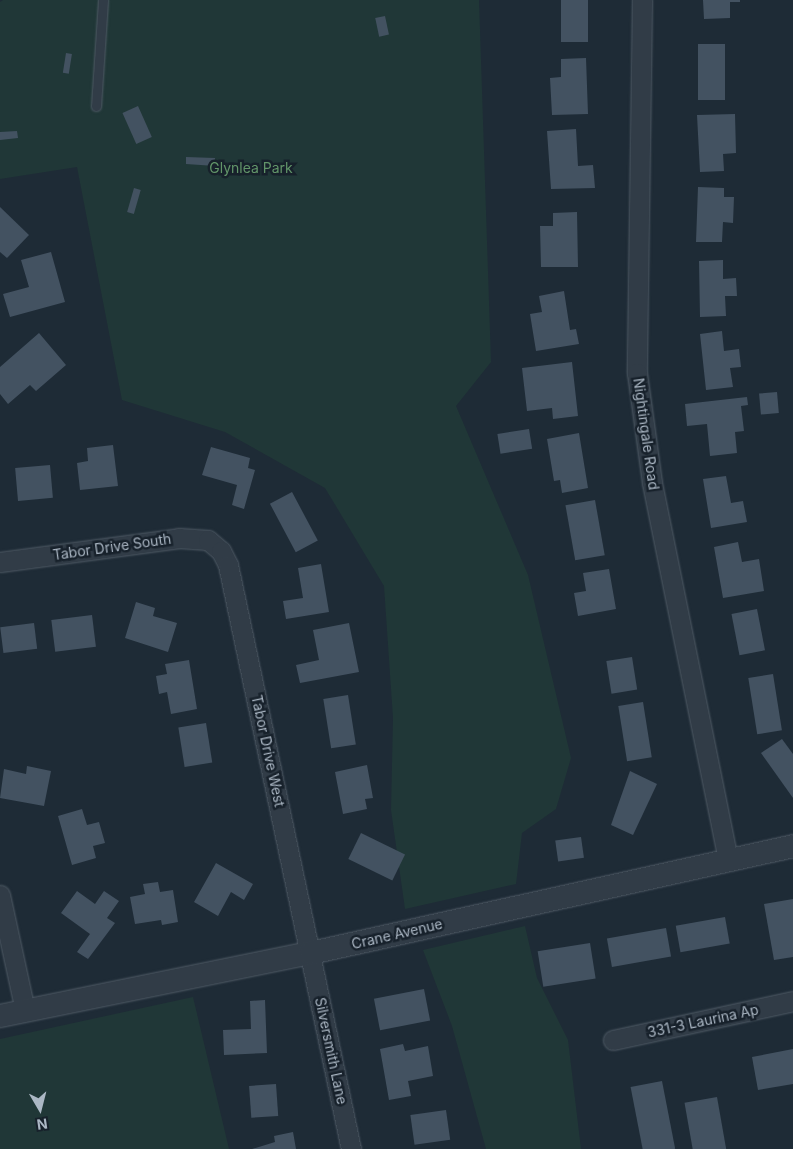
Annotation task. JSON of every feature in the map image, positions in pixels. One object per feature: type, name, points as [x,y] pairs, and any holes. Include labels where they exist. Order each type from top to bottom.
[{"type":"street","name":"Nightingale Road","points":[[642,0],[636,373],[652,483],[728,860]]},
{"type":"street","name":"Tabor Drive South","points":[[0,562],[179,538],[208,540],[221,551]]},
{"type":"street","name":"Tabor Drive West","points":[[221,551],[228,565],[311,953]]},
{"type":"street","name":"Crane Avenue","points":[[0,1016],[311,953],[793,846]]},
{"type":"street","points":[[0,895],[26,1011]]},
{"type":"street","name":"Silversmith Lane","points":[[311,953],[351,1149]]},
{"type":"street","name":"331-3 Laurina Ap","points":[[613,1040],[793,1001]]},
{"type":"lane","points":[[96,106],[103,0]]},
{"type":"green space","name":"Glynlea Park","points":[[3,0],[479,0],[491,362],[456,406],[528,575],[571,758],[556,809],[522,833],[516,884],[405,909],[391,810],[393,718],[384,586],[325,488],[225,432],[122,400],[77,167],[0,179],[0,2]]},
{"type":"green space","points":[[525,926],[537,978],[568,1040],[581,1149],[486,1149],[452,1026],[423,950]]},
{"type":"green space","points":[[193,997],[229,1149],[0,1149],[0,1039]]},
{"type":"building","points":[[561,0],[588,0],[588,42],[561,42]]},
{"type":"building","points":[[703,0],[740,0],[740,2],[730,2],[730,18],[704,19]]},
{"type":"building","points":[[385,16],[389,35],[379,37],[375,18]]},
{"type":"building","points":[[698,44],[725,44],[725,100],[698,100]]},
{"type":"building","points":[[66,53],[72,54],[69,74],[63,73]]},
{"type":"building","points":[[586,58],[588,114],[552,115],[550,78],[561,77],[561,59]]},
{"type":"building","points":[[138,106],[152,137],[136,144],[122,113]]},
{"type":"building","points":[[735,114],[736,153],[723,154],[724,171],[700,172],[697,115]]},
{"type":"building","points":[[576,129],[578,166],[593,165],[595,188],[551,189],[547,131]]},
{"type":"building","points":[[17,131],[18,138],[0,140],[0,132]]},
{"type":"building","points":[[186,157],[215,158],[215,166],[186,164]]},
{"type":"building","points":[[698,187],[724,188],[724,197],[734,197],[733,223],[723,222],[722,242],[696,242]]},
{"type":"building","points":[[134,188],[141,190],[134,214],[127,212]]},
{"type":"building","points":[[0,207],[29,235],[7,258],[0,252]]},
{"type":"building","points":[[577,212],[578,267],[541,267],[540,226],[553,226],[553,213]]},
{"type":"building","points":[[51,252],[65,302],[10,317],[3,294],[29,287],[21,260]]},
{"type":"building","points":[[723,260],[723,279],[736,278],[737,296],[725,296],[726,316],[700,317],[699,261]]},
{"type":"building","points":[[564,291],[570,330],[576,329],[579,344],[536,351],[530,314],[542,312],[539,296]]},
{"type":"building","points":[[722,331],[724,351],[739,349],[741,367],[730,368],[733,387],[706,390],[700,334]]},
{"type":"building","points":[[39,333],[66,365],[36,391],[30,385],[8,404],[0,394],[0,367]]},
{"type":"building","points":[[572,362],[578,416],[553,419],[552,408],[527,411],[522,368]]},
{"type":"building","points":[[777,392],[779,413],[761,414],[759,394]]},
{"type":"building","points":[[747,397],[748,405],[741,406],[744,431],[735,432],[737,453],[710,456],[707,424],[687,426],[685,404]]},
{"type":"building","points":[[529,429],[532,449],[501,454],[497,434]]},
{"type":"building","points":[[579,433],[588,488],[562,493],[560,480],[554,481],[547,439]]},
{"type":"building","points":[[113,445],[118,486],[80,490],[77,463],[88,461],[87,448]]},
{"type":"building","points":[[211,447],[250,458],[248,468],[255,470],[244,509],[232,505],[237,485],[202,475]]},
{"type":"building","points":[[50,465],[53,498],[18,501],[15,468]]},
{"type":"building","points":[[726,476],[731,503],[743,501],[747,522],[711,528],[703,479]]},
{"type":"building","points":[[292,492],[318,541],[296,552],[270,504]]},
{"type":"building","points":[[595,500],[605,555],[575,560],[565,505]]},
{"type":"building","points":[[738,542],[742,562],[759,559],[764,591],[723,598],[714,547]]},
{"type":"building","points":[[321,564],[329,612],[286,619],[283,601],[303,598],[298,568]]},
{"type":"building","points":[[609,569],[616,609],[578,616],[574,593],[586,591],[583,573]]},
{"type":"building","points":[[136,602],[155,608],[153,616],[177,623],[168,652],[125,638]]},
{"type":"building","points":[[757,609],[765,650],[739,655],[731,614]]},
{"type":"building","points":[[92,615],[96,647],[55,652],[51,620]]},
{"type":"building","points":[[34,623],[37,649],[3,653],[0,627]]},
{"type":"building","points":[[349,623],[359,672],[300,683],[296,665],[319,660],[313,630]]},
{"type":"building","points":[[632,657],[637,690],[611,694],[606,661]]},
{"type":"building","points":[[189,660],[197,709],[171,714],[167,692],[159,694],[156,676],[167,674],[165,664]]},
{"type":"building","points":[[773,674],[782,730],[757,734],[748,678]]},
{"type":"building","points":[[348,695],[356,744],[331,748],[323,699]]},
{"type":"building","points":[[643,702],[652,757],[627,761],[618,706]]},
{"type":"building","points":[[206,723],[212,763],[185,767],[178,727]]},
{"type":"building","points":[[782,739],[793,754],[793,798],[761,753]]},
{"type":"building","points":[[367,765],[373,798],[365,799],[367,809],[343,814],[335,772]]},
{"type":"building","points":[[27,766],[51,771],[44,806],[0,798],[4,769],[26,774]]},
{"type":"building","points":[[630,771],[657,784],[633,835],[611,825]]},
{"type":"building","points":[[82,809],[87,825],[99,822],[105,843],[93,846],[96,858],[72,865],[58,816]]},
{"type":"building","points":[[361,833],[405,854],[392,881],[348,859]]},
{"type":"building","points":[[581,837],[584,858],[558,861],[555,841]]},
{"type":"building","points":[[216,863],[253,884],[244,900],[231,892],[218,916],[194,902]]},
{"type":"building","points":[[158,882],[160,892],[173,890],[178,922],[162,925],[161,920],[135,924],[130,897],[145,894],[143,884]]},
{"type":"building","points":[[77,891],[95,904],[104,891],[119,901],[107,918],[115,923],[88,959],[77,952],[90,934],[61,913]]},
{"type":"building","points":[[793,899],[793,957],[774,960],[764,904]]},
{"type":"building","points":[[725,917],[730,944],[680,952],[676,926]]},
{"type":"building","points":[[666,928],[671,957],[612,967],[607,938]]},
{"type":"building","points":[[590,943],[596,979],[543,987],[538,951]]},
{"type":"building","points":[[424,989],[430,1020],[380,1030],[374,999]]},
{"type":"building","points":[[265,1000],[267,1053],[224,1055],[223,1030],[251,1029],[250,1001]]},
{"type":"building","points":[[403,1044],[405,1051],[428,1046],[433,1076],[408,1081],[411,1096],[389,1100],[380,1049]]},
{"type":"building","points":[[793,1049],[793,1084],[758,1090],[752,1057]]},
{"type":"building","points":[[662,1081],[675,1149],[643,1149],[631,1087]]},
{"type":"building","points":[[276,1084],[278,1116],[251,1118],[249,1086]]},
{"type":"building","points":[[717,1097],[726,1149],[693,1149],[685,1103]]},
{"type":"building","points":[[446,1110],[450,1140],[415,1145],[410,1115]]},
{"type":"building","points":[[293,1132],[296,1149],[252,1149],[275,1142],[274,1136]]}]
